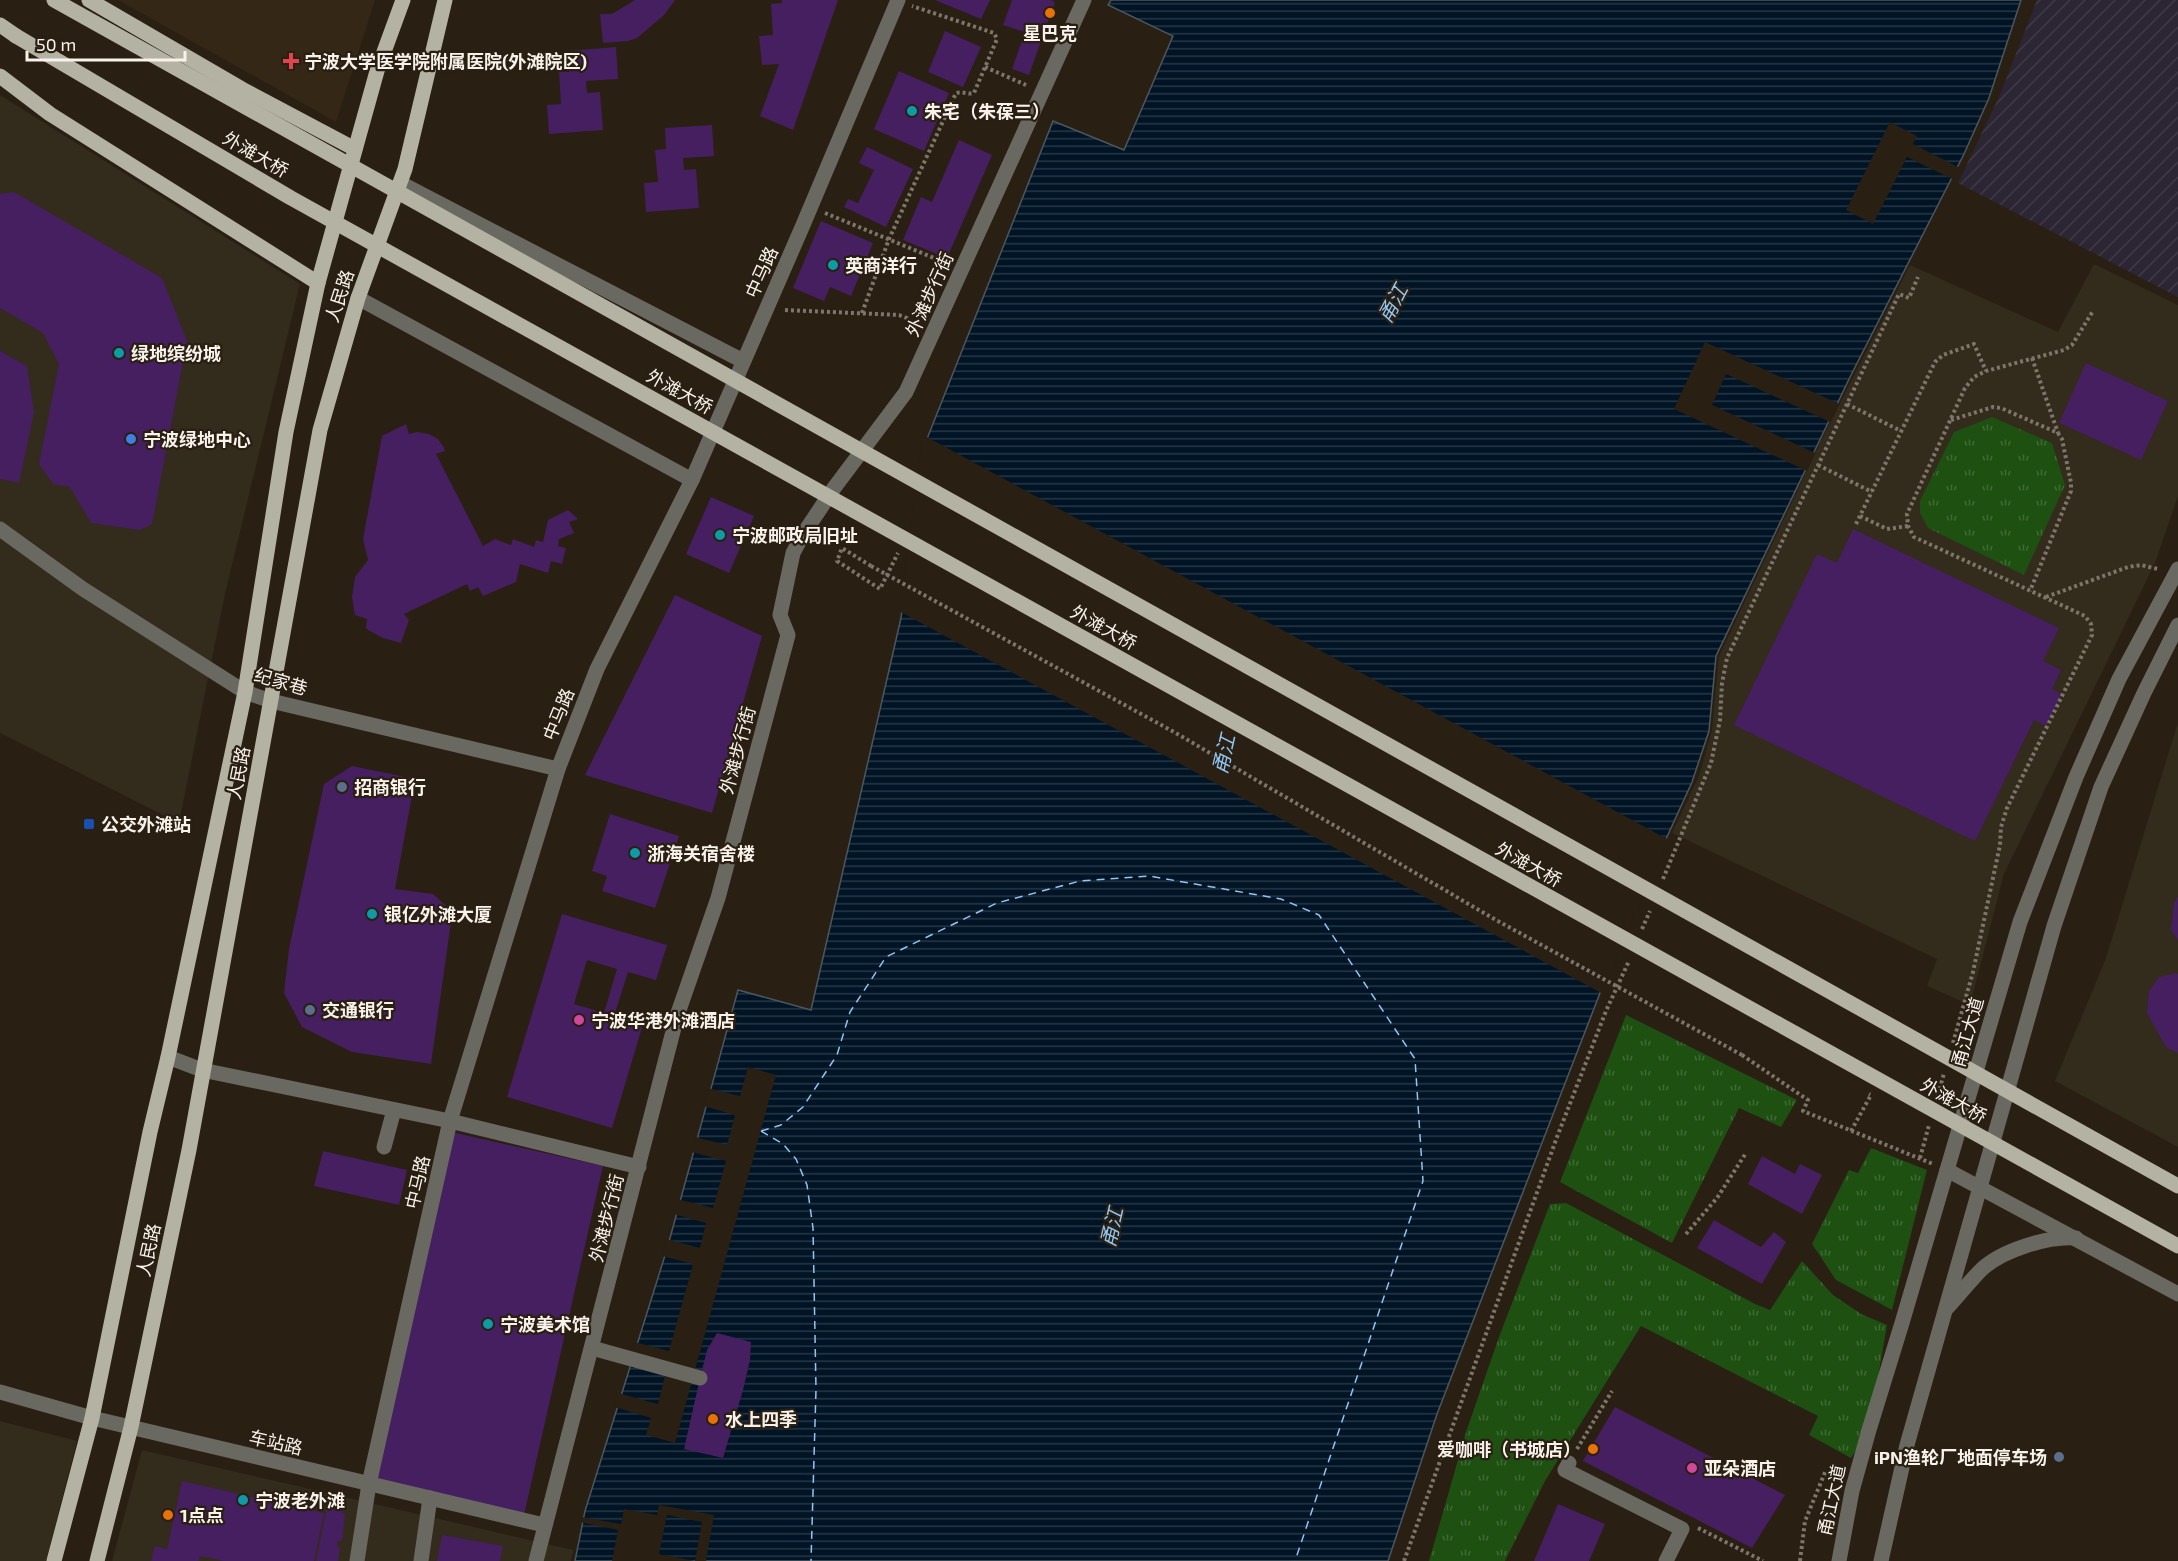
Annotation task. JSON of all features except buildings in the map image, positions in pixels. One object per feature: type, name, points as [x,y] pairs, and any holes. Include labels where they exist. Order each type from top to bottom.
[{"type":"main road","name":"外滩大桥","points":[[54,0],[2178,1186]]},
{"type":"main road","points":[[89,0],[242,89],[356,149]]},
{"type":"main road","name":"人民路","points":[[54,1561],[92,1418],[150,1132],[168,1057],[244,692],[286,432],[318,283],[377,71],[403,0]]},
{"type":"main road","name":"人民路","points":[[97,1561],[131,1427],[189,1150],[320,430],[358,298],[400,183],[445,0]]},
{"type":"main road","name":"外滩大桥","points":[[0,25],[291,198],[2178,1246]]},
{"type":"main road","points":[[0,76],[50,114],[318,283]]},
{"type":"street","name":"中马路","points":[[357,1561],[369,1484],[450,1121],[558,769],[597,669],[692,480],[898,0]]},
{"type":"street","name":"外滩步行街","points":[[536,1561],[677,1016],[718,898],[788,635],[780,615],[794,553],[802,536],[834,488],[906,392],[1084,0]]},
{"type":"street","points":[[400,183],[743,361]]},
{"type":"street","points":[[358,298],[692,480]]},
{"type":"street","name":"纪家巷","points":[[0,529],[83,589],[244,692],[271,701],[558,769]]},
{"type":"street","name":"甬江大道","points":[[1839,1561],[1851,1491],[2020,922],[2076,777],[2114,690],[2177,571]]},
{"type":"street","points":[[1881,1561],[1907,1444],[2054,926],[2101,787],[2178,625]]},
{"type":"street","points":[[168,1057],[202,1070],[450,1121],[639,1167]]},
{"type":"street","points":[[384,1147],[394,1110]]},
{"type":"street","points":[[1947,1170],[1979,1185],[2178,1294]]},
{"type":"street","points":[[1945,1310],[1984,1267],[2010,1252],[2064,1237],[2076,1238]]},
{"type":"street","points":[[592,1348],[700,1378]]},
{"type":"street","name":"车站路","points":[[0,1392],[92,1418],[544,1526]]},
{"type":"street","points":[[1569,1463],[1565,1470],[1682,1529],[1666,1561]]},
{"type":"street","points":[[422,1561],[430,1498]]},
{"type":"path","points":[[862,313],[889,239],[956,93],[969,95],[974,93],[997,39],[994,33],[898,0]]},
{"type":"path","points":[[985,68],[1042,92]]},
{"type":"path","points":[[810,207],[961,269]]},
{"type":"path","points":[[1661,883],[1711,763],[1720,720],[1722,683],[1727,658],[1899,294],[1909,298],[1918,278]]},
{"type":"path","points":[[766,309],[899,315],[908,318],[928,343]]},
{"type":"path","points":[[1950,1051],[1973,972],[1997,861],[2001,827],[2007,808],[2092,635],[2091,624],[2085,616],[1914,537],[1908,526],[1906,514],[1965,388],[1974,377],[1986,371],[2064,350],[2072,345],[2093,311]]},
{"type":"path","points":[[1856,524],[1935,362],[1943,355],[1974,344],[1986,371]]},
{"type":"path","points":[[2030,591],[2071,491],[2062,439],[2032,358]]},
{"type":"path","points":[[1847,404],[1901,431]]},
{"type":"path","points":[[1950,420],[1993,406],[2058,433]]},
{"type":"path","points":[[1818,465],[1872,492]]},
{"type":"path","points":[[1860,516],[1887,529],[1908,526]]},
{"type":"path","points":[[899,550],[880,589],[837,561],[842,548],[871,566],[1174,732],[1496,920],[1742,1054],[1808,1100],[1803,1111],[1947,1170]]},
{"type":"path","points":[[2045,598],[2140,564],[2177,571]]},
{"type":"path","points":[[1639,937],[1652,904]]},
{"type":"path","points":[[1404,1561],[1557,1137],[1606,1011],[1630,958]]},
{"type":"path","points":[[1935,1105],[1947,1062]]},
{"type":"path","points":[[1851,1131],[1871,1095],[1861,1090]]},
{"type":"path","points":[[1920,1158],[1932,1115]]},
{"type":"path","points":[[1686,1234],[1718,1198],[1746,1153]]},
{"type":"path","points":[[1800,1561],[1805,1521],[1826,1470]]},
{"type":"shaded area","name":"宁波大学医学院附属医院(外滩院区)","points":[[118,0],[375,0],[336,122]]},
{"type":"shaded area","points":[[2037,0],[2178,0],[2178,297],[1958,183],[1999,97]]},
{"type":"shaded area","name":"宁波绿地中心","points":[[0,95],[300,284],[225,594],[179,823],[0,733]]},
{"type":"shaded area","points":[[2094,264],[2178,305],[2178,496],[2155,563],[2004,874],[1970,1005],[1927,986],[1937,959],[1672,833],[1699,776],[1712,730],[1719,656],[1820,443],[1910,265],[2058,332]]},
{"type":"shaded area","points":[[2178,722],[2178,1147],[2055,1081],[2106,958]]},
{"type":"shaded area","points":[[0,1421],[77,1441],[46,1561],[0,1561]]},
{"type":"shaded area","name":"宁波老外滩","points":[[142,1450],[573,1550],[571,1561],[112,1561]]},
{"type":"green space","points":[[1992,417],[2052,443],[2065,485],[2024,575],[1928,528],[1920,513],[1920,501],[1954,432]]},
{"type":"green space","points":[[1626,1015],[1797,1100],[1781,1127],[1739,1108],[1672,1243],[1560,1182]]},
{"type":"green space","points":[[1871,1148],[1927,1170],[1892,1310],[1836,1280],[1812,1244],[1849,1170],[1858,1173]]},
{"type":"green space","points":[[1566,1203],[1770,1310],[1802,1261],[1833,1295],[1861,1314],[1887,1325],[1869,1430],[1851,1458],[1809,1435],[1818,1416],[1641,1326],[1545,1481],[1505,1561],[1429,1561],[1466,1432],[1499,1337],[1550,1204]]},
{"type":"water","name":"甬江","points":[[1111,0],[2021,0],[1989,98],[1964,154],[1851,375],[1716,656],[1709,731],[1692,782],[1624,931],[1437,1414],[1388,1561],[575,1561],[585,1511],[667,1249],[738,990],[811,1010],[901,618],[925,444],[1053,121],[1124,150],[1173,36],[1108,5]]},
{"type":"pier","points":[[1890,122],[1917,136],[1913,144],[1960,168],[1954,180],[1907,157],[1873,224],[1846,210]]},
{"type":"pier","points":[[1705,342],[1839,404],[1830,422],[1726,374],[1712,405],[1815,453],[1807,471],[1674,409]]},
{"type":"pier","points":[[925,436],[1669,840],[1627,932],[1603,994],[899,611],[922,443]]},
{"type":"pier","points":[[748,1067],[776,1075],[675,1443],[646,1435],[651,1418],[614,1407],[618,1393],[658,1404],[665,1375],[627,1365],[634,1342],[669,1351],[693,1264],[662,1256],[666,1239],[700,1248],[706,1223],[673,1214],[677,1199],[713,1208],[726,1161],[691,1152],[695,1137],[727,1145],[735,1115],[703,1106],[708,1088],[740,1096]]},
{"type":"pier","points":[[659,1505],[714,1515],[706,1561],[695,1561],[612,1561],[618,1530],[579,1522],[581,1517],[621,1524],[624,1509],[657,1515]],"holes":[[[667,1515],[702,1522],[695,1561],[659,1554]]]},
{"type":"ferry route","points":[[761,1131],[781,1125],[803,1107],[837,1055],[850,1012],[886,957],[997,903],[1080,881],[1149,876],[1281,899],[1319,915],[1415,1059],[1423,1181],[1295,1561]]},
{"type":"ferry route","points":[[761,1131],[783,1144],[796,1159],[807,1185],[813,1228],[816,1389],[811,1561]]},
{"type":"place","name":"星巴克","points":[[1050,13]]},
{"type":"place","name":"宁波大学医学院附属医院(外滩院区)","points":[[291,61]]},
{"type":"place","name":"朱宅（朱葆三）","points":[[912,111]]},
{"type":"place","name":"英商洋行","points":[[833,265]]},
{"type":"place","name":"绿地缤纷城","points":[[119,353]]},
{"type":"place","name":"宁波绿地中心","points":[[131,439]]},
{"type":"place","name":"宁波邮政局旧址","points":[[720,535]]},
{"type":"place","name":"招商银行","points":[[342,787]]},
{"type":"place","name":"公交外滩站","points":[[89,824]]},
{"type":"place","name":"浙海关宿舍楼","points":[[635,853]]},
{"type":"place","name":"银亿外滩大厦","points":[[372,914]]},
{"type":"place","name":"交通银行","points":[[310,1010]]},
{"type":"place","name":"宁波华港外滩酒店","points":[[579,1020]]},
{"type":"place","name":"宁波美术馆","points":[[488,1324]]},
{"type":"place","name":"水上四季","points":[[713,1419]]},
{"type":"place","name":"爱咖啡（书城店）","points":[[1593,1449]]},
{"type":"place","name":"iPN渔轮厂地面停车场","points":[[2059,1457]]},
{"type":"place","name":"亚朵酒店","points":[[1692,1468]]},
{"type":"place","name":"宁波老外滩","points":[[243,1500]]},
{"type":"place","name":"1点点","points":[[168,1515]]}]
